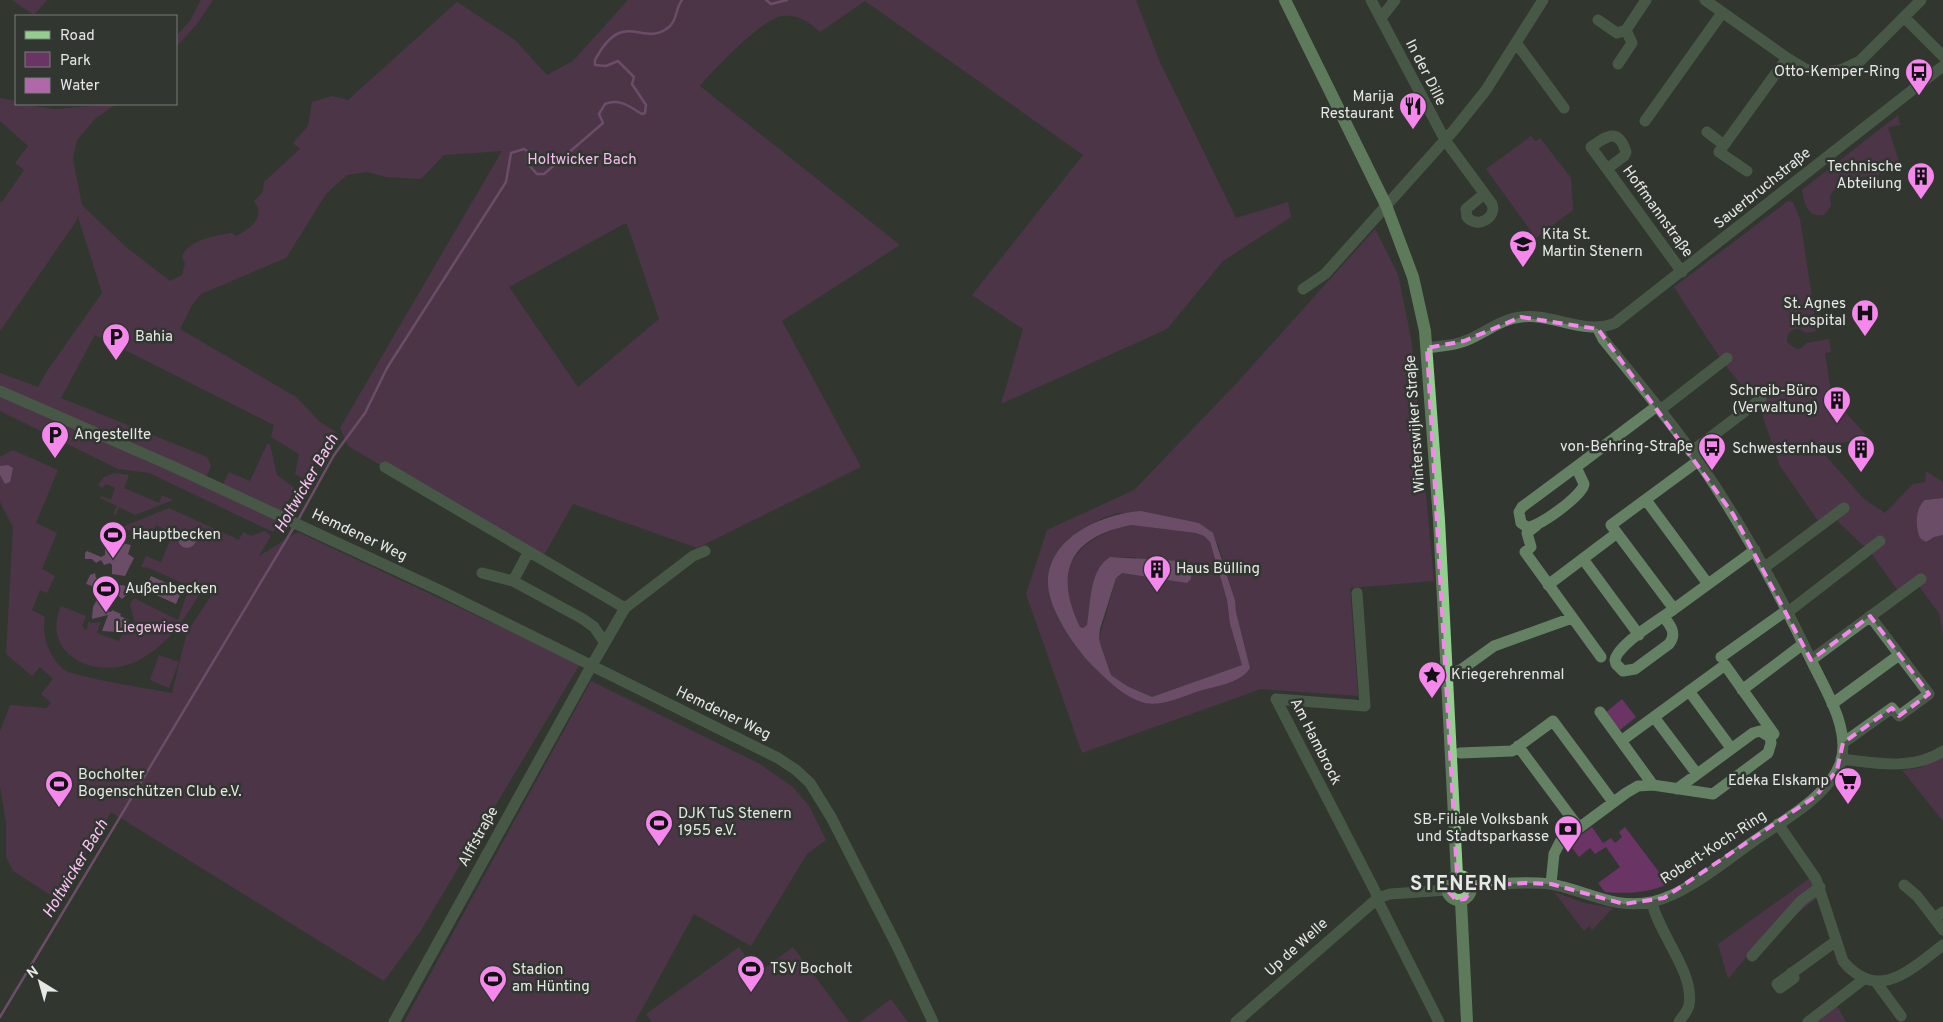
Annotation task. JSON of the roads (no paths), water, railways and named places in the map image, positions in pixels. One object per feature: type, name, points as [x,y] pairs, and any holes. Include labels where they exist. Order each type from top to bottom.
[{"type":"main road","name":"Winterswijker Straße","points":[[1285,0],[1386,205],[1414,277],[1427,348],[1439,522],[1457,876]]},
{"type":"main road","points":[[1457,876],[1468,879],[1472,886],[1469,896],[1461,901],[1452,898],[1447,890],[1450,880],[1457,876]]},
{"type":"main road","points":[[1461,901],[1467,1022]]},
{"type":"street","name":"In der Dille","points":[[1371,0],[1445,140],[1484,194]]},
{"type":"street","points":[[1380,18],[1395,0]]},
{"type":"street","points":[[1303,290],[1325,274],[1445,140],[1486,90],[1517,44],[1543,0]]},
{"type":"street","points":[[1598,20],[1617,33],[1626,30],[1646,0]]},
{"type":"street","points":[[1710,2],[1787,58],[1805,69],[1823,72],[1841,70],[1860,61],[1921,0]]},
{"type":"street","points":[[1646,121],[1722,12]]},
{"type":"street","points":[[1904,17],[1943,56]]},
{"type":"street","points":[[1618,64],[1632,43],[1626,30]]},
{"type":"street","points":[[1517,44],[1564,108]]},
{"type":"street","points":[[1747,171],[1719,152],[1787,58]]},
{"type":"street","name":"Sauerbruchstraße","points":[[1598,329],[1615,323],[1682,272],[1943,66]]},
{"type":"street","points":[[1707,132],[1724,146]]},
{"type":"street","name":"Hoffmannstraße","points":[[1607,169],[1682,272]]},
{"type":"street","points":[[1427,348],[1464,342],[1502,322],[1521,317],[1534,317],[1598,329]]},
{"type":"street","name":"Robert-Koch-Ring","points":[[1472,886],[1526,883],[1550,884],[1598,900],[1624,904],[1652,902],[1676,893],[1778,824],[1828,785],[1842,759],[1842,743],[1837,715],[1765,567],[1695,456],[1598,329]]},
{"type":"street","points":[[1537,525],[1527,527],[1521,523],[1519,512],[1522,507],[1727,358]]},
{"type":"street","name":"Hemdener Weg","points":[[0,391],[285,518],[439,590],[778,758],[796,770],[810,783],[831,817],[933,1022]]},
{"type":"street","points":[[1674,609],[1611,526],[1646,500],[1761,399]]},
{"type":"street","points":[[1576,467],[1583,478],[1584,488],[1527,532],[1531,547],[1525,552],[1601,657]]},
{"type":"street","points":[[385,468],[625,608]]},
{"type":"street","points":[[1646,500],[1708,584]]},
{"type":"street","points":[[1765,567],[1844,508]]},
{"type":"street","points":[[1548,585],[1617,533]]},
{"type":"street","points":[[1721,657],[1787,611],[1880,541]]},
{"type":"street","points":[[1664,617],[1671,626],[1673,639],[1635,669],[1623,671],[1616,664],[1618,650],[1755,550]]},
{"type":"street","points":[[591,667],[625,608],[693,556],[705,551]]},
{"type":"street","points":[[513,581],[528,553]]},
{"type":"street","points":[[1583,559],[1639,635]]},
{"type":"street","points":[[482,573],[513,581],[583,619],[594,627],[605,643]]},
{"type":"street","points":[[1811,660],[1921,578]]},
{"type":"street","name":"Am Hambrock","points":[[1357,593],[1365,706],[1276,700],[1378,898]]},
{"type":"street","points":[[1842,743],[1892,708],[1899,716],[1929,694],[1870,616]]},
{"type":"street","points":[[1455,672],[1494,646],[1572,618]]},
{"type":"street","points":[[1742,690],[1803,644]]},
{"type":"street","points":[[1832,704],[1899,655]]},
{"type":"street","points":[[1621,741],[1725,664],[1774,734],[1770,737]]},
{"type":"street","name":"Alffstraße","points":[[394,1022],[591,667]]},
{"type":"street","points":[[1689,691],[1732,748]]},
{"type":"street","points":[[1600,712],[1652,785]]},
{"type":"street","points":[[1654,717],[1697,774]]},
{"type":"street","points":[[1460,753],[1512,750],[1553,721],[1613,802]]},
{"type":"street","points":[[1550,884],[1556,849],[1563,839],[1613,802],[1638,786],[1652,785],[1677,789],[1713,794],[1768,753],[1772,742],[1770,737],[1760,731],[1753,733],[1677,789]]},
{"type":"street","points":[[1518,746],[1579,828]]},
{"type":"street","points":[[1842,759],[1909,764],[1928,759],[1943,750]]},
{"type":"street","points":[[1778,824],[1813,873],[1820,887],[1843,961],[1851,971],[1864,979],[1876,982],[1904,974],[1943,945]]},
{"type":"street","points":[[1904,885],[1939,915],[1943,930]]},
{"type":"street","points":[[1752,956],[1800,901],[1820,887]]},
{"type":"street","name":"Up de Welle","points":[[1236,1022],[1378,898],[1390,894],[1447,890]]},
{"type":"street","points":[[1378,898],[1439,1022]]},
{"type":"street","points":[[1652,902],[1654,914],[1680,966],[1688,988],[1689,1007],[1678,1022]]},
{"type":"street","points":[[1791,973],[1836,940]]},
{"type":"street","points":[[1808,1022],[1864,979]]},
{"type":"street","points":[[1876,982],[1901,1016]]},
{"type":"water","points":[[8,465],[13,468],[10,482],[5,484],[0,475],[0,466]]},
{"type":"water","points":[[1943,498],[1943,535],[1934,537],[1926,542],[1920,538],[1917,529],[1919,508],[1925,500]]},
{"type":"water","points":[[1141,511],[1199,523],[1213,533],[1235,600],[1236,612],[1250,668],[1241,677],[1229,683],[1167,702],[1145,703],[1132,698],[1103,676],[1074,643],[1053,607],[1048,584],[1050,567],[1057,553],[1067,541],[1080,531],[1094,523],[1126,513]],"holes":[[[1131,525],[1196,533],[1204,536],[1210,542],[1227,600],[1230,624],[1242,665],[1152,697],[1127,686],[1111,675],[1099,639],[1100,629],[1116,578],[1122,573],[1187,583],[1191,579],[1191,572],[1180,561],[1110,557],[1098,570],[1090,597],[1087,625],[1083,628],[1080,627],[1072,607],[1068,590],[1068,574],[1072,560],[1081,548],[1094,538],[1110,531]]]},
{"type":"water","points":[[183,530],[191,530],[196,535],[194,546],[183,548],[178,543],[178,535]]},
{"type":"water","name":"Hauptbecken","points":[[117,542],[131,545],[128,554],[134,558],[125,576],[112,574],[112,565],[110,563],[104,565],[101,560],[96,563],[92,559],[85,559],[87,551],[101,557],[105,555],[105,549],[116,545]]},
{"type":"water","points":[[95,573],[96,578],[104,578],[113,588],[121,585],[126,586],[128,594],[122,599],[115,593],[106,593],[95,583],[92,586],[86,584],[90,575]]},
{"type":"water","points":[[151,576],[182,590],[176,604],[145,590]]},
{"type":"water","name":"Außenbecken","points":[[100,594],[103,596],[100,606],[104,603],[109,606],[107,611],[111,612],[112,610],[129,620],[117,632],[102,631],[108,615],[92,619],[93,607]]},
{"type":"waterway","name":"Holtwicker Bach","points":[[298,520],[334,455],[365,413],[387,368],[506,182],[511,153],[524,149],[527,151],[527,163],[537,174],[544,174],[603,123],[599,114],[605,104],[610,102],[620,103],[642,114],[645,113],[646,105],[632,84],[634,77],[618,61],[606,66],[595,65],[595,60],[605,44],[615,35],[624,32],[659,33],[669,27],[674,21],[682,0]]},
{"type":"waterway","name":"Holtwicker Bach","points":[[766,0],[771,4],[787,0]]},
{"type":"waterway","name":"Holtwicker Bach","points":[[0,1017],[294,527]]},
{"type":"place","name":"Otto-Kemper-Ring","points":[[1919,96]]},
{"type":"place","name":"Marija Restaurant","points":[[1413,130]]},
{"type":"place","name":"Technische Abteilung","points":[[1921,200]]},
{"type":"place","name":"Kita St. Martin Stenern","points":[[1523,268]]},
{"type":"place","name":"St. Agnes Hospital","points":[[1865,337]]},
{"type":"place","name":"Bahia","points":[[116,361]]},
{"type":"place","name":"Schreib-Büro (Verwaltung)","points":[[1837,424]]},
{"type":"place","name":"Angestellte","points":[[55,459]]},
{"type":"place","name":"von-Behring-Straße","points":[[1712,471]]},
{"type":"place","name":"Schwesternhaus","points":[[1861,473]]},
{"type":"place","name":"Hauptbecken","points":[[113,559]]},
{"type":"place","name":"Haus Bülling","points":[[1157,593]]},
{"type":"place","name":"Außenbecken","points":[[106,613]]},
{"type":"place","name":"Kriegerehrenmal","points":[[1432,699]]},
{"type":"place","name":"Edeka Elskamp","points":[[1848,805]]},
{"type":"place","name":"Bocholter Bogenschützen Club e.V.","points":[[59,808]]},
{"type":"place","name":"DJK TuS Stenern 1955 e.V.","points":[[659,847]]},
{"type":"place","name":"SB-Filiale Volksbank und Stadtsparkasse","points":[[1568,853]]},
{"type":"place","name":"TSV Bocholt","points":[[751,993]]},
{"type":"place","name":"Stadion am Hünting","points":[[493,1003]]},
{"type":"district","name":"STENERN","points":[[1459,885]]},
{"type":"park label","name":"Liegewiese","points":[[152,628]]}]
